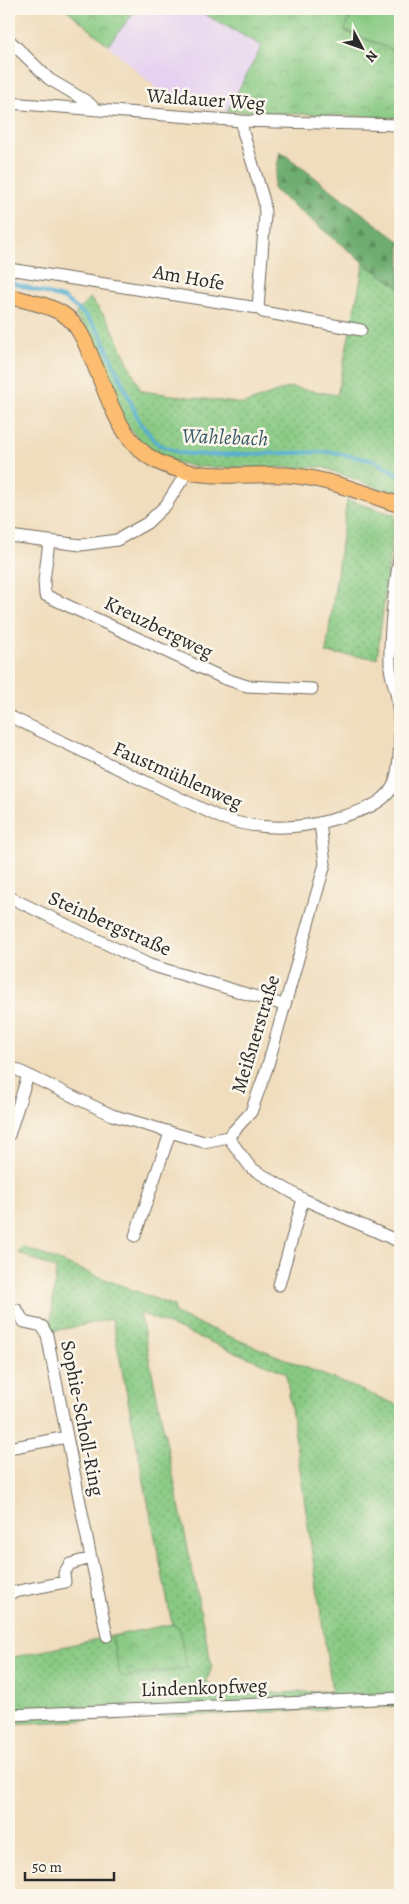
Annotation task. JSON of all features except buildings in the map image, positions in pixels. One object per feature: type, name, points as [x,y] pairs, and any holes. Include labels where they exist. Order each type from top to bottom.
[{"type":"main road","points":[[9,296],[50,307],[64,314],[74,324],[84,339],[113,410],[129,438],[140,451],[156,461],[187,472],[310,478],[400,505]]},
{"type":"street","points":[[9,40],[49,79],[88,102],[96,110]]},
{"type":"street","name":"Waldauer Weg","points":[[9,103],[242,121],[400,125]]},
{"type":"street","points":[[242,121],[243,132],[265,208],[258,308]]},
{"type":"street","name":"Am Hofe","points":[[9,269],[258,308],[263,312],[361,330]]},
{"type":"street","points":[[9,536],[81,545],[117,540],[147,523],[166,505],[187,472]]},
{"type":"street","name":"Kreuzbergweg","points":[[49,542],[44,581],[45,595],[223,678],[247,686],[312,689]]},
{"type":"street","name":"Faustmühlenweg","points":[[9,716],[219,817],[238,824],[264,828],[320,823],[358,812],[377,803],[393,786],[399,754],[399,716],[390,668],[390,619],[400,552]]},
{"type":"street","name":"Meißnerstraße","points":[[228,1137],[251,1112],[267,1068],[325,864],[320,823]]},
{"type":"street","name":"Steinbergstraße","points":[[9,897],[150,965],[284,1005]]},
{"type":"street","points":[[9,1066],[112,1114],[170,1133],[204,1142],[228,1137],[250,1168],[302,1199],[400,1242]]},
{"type":"street","points":[[9,1135],[28,1075]]},
{"type":"street","points":[[135,1236],[170,1133]]},
{"type":"street","points":[[279,1286],[302,1199]]},
{"type":"street","name":"Sophie-Scholl-Ring","points":[[9,1311],[17,1310],[24,1322],[38,1324],[46,1330],[107,1636]]},
{"type":"street","points":[[9,1448],[67,1437]]},
{"type":"street","points":[[9,1593],[64,1582],[64,1573],[70,1564],[91,1558]]},
{"type":"street","name":"Lindenkopfweg","points":[[9,1715],[400,1698]]},
{"type":"shaded area","points":[[137,9],[195,9],[262,46],[227,111],[174,104],[108,45]]},
{"type":"green space","points":[[66,9],[137,9],[108,45]]},
{"type":"green space","points":[[195,9],[354,9],[345,31],[400,53],[400,118],[227,111],[262,46]]},
{"type":"green space","points":[[354,9],[400,9],[400,53],[345,30]]},
{"type":"green space","points":[[280,151],[400,242],[400,288],[364,263],[273,189]]},
{"type":"green space","points":[[364,263],[400,288],[400,496],[322,467],[221,468],[191,466],[161,458],[142,443],[124,422],[90,337],[75,314],[90,298],[110,323],[141,391],[244,404],[290,387],[337,395]]},
{"type":"green space","points":[[347,500],[395,515],[377,658],[326,653]]},
{"type":"green space","points":[[23,1247],[174,1306],[175,1314],[400,1406],[400,1585],[393,1596],[400,1602],[400,1706],[9,1724],[9,1658],[112,1636],[120,1675],[179,1628],[172,1624],[112,1319],[50,1332],[56,1269],[18,1253]],"holes":[[[140,1313],[286,1373],[332,1691],[214,1695],[207,1680],[212,1667]]]},
{"type":"green space","points":[[172,1624],[179,1627],[187,1668],[124,1677],[120,1675],[112,1636]]},
{"type":"waterway","name":"Wahlebach","points":[[9,282],[65,299],[86,316],[100,333],[140,423],[158,444],[180,453],[206,455],[331,452],[375,461],[400,476]]}]
